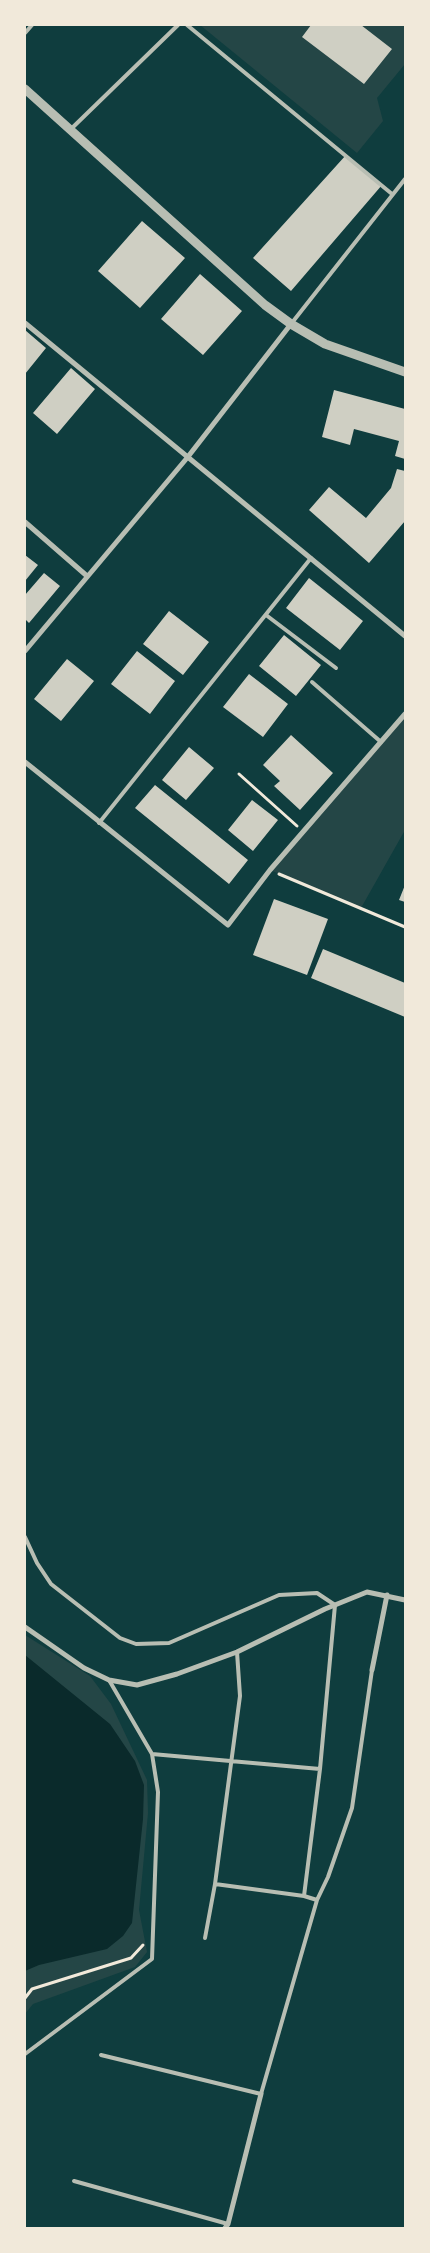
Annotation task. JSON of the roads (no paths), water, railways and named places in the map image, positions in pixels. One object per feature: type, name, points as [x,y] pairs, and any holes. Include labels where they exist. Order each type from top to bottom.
[{"type":"street","points":[[25,89],[265,305],[291,324],[326,344],[405,372]]},
{"type":"street","points":[[25,323],[405,636]]},
{"type":"street","points":[[25,650],[187,458],[291,324]]},
{"type":"street","points":[[25,522],[87,576]]},
{"type":"street","points":[[25,762],[228,924],[270,870],[405,714]]},
{"type":"street","points":[[25,1627],[84,1668],[109,1680],[136,1685],[177,1674],[237,1652],[335,1605],[367,1592],[405,1600]]},
{"type":"street","points":[[372,1670],[387,1595]]},
{"type":"street","points":[[227,2226],[261,2094]]},
{"type":"lane","points":[[25,33],[32,25]]},
{"type":"lane","points":[[70,131],[178,25]]},
{"type":"lane","points":[[187,25],[392,194]]},
{"type":"lane","points":[[291,324],[405,179]]},
{"type":"lane","points":[[100,823],[311,558]]},
{"type":"lane","points":[[266,614],[336,668]]},
{"type":"lane","points":[[312,682],[381,742]]},
{"type":"lane","points":[[25,1537],[37,1563],[51,1584],[120,1638],[136,1644],[169,1642],[279,1595],[317,1593],[335,1605],[320,1770],[304,1896]]},
{"type":"lane","points":[[205,1938],[215,1884],[240,1696],[237,1652]]},
{"type":"lane","points":[[101,2056],[261,2094],[316,1900],[328,1877],[352,1808],[372,1670]]},
{"type":"lane","points":[[25,2054],[152,1959],[158,1792],[152,1754],[109,1680]]},
{"type":"lane","points":[[152,1754],[320,1770]]},
{"type":"lane","points":[[215,1884],[304,1896],[316,1900]]},
{"type":"lane","points":[[74,2181],[227,2226]]}]
